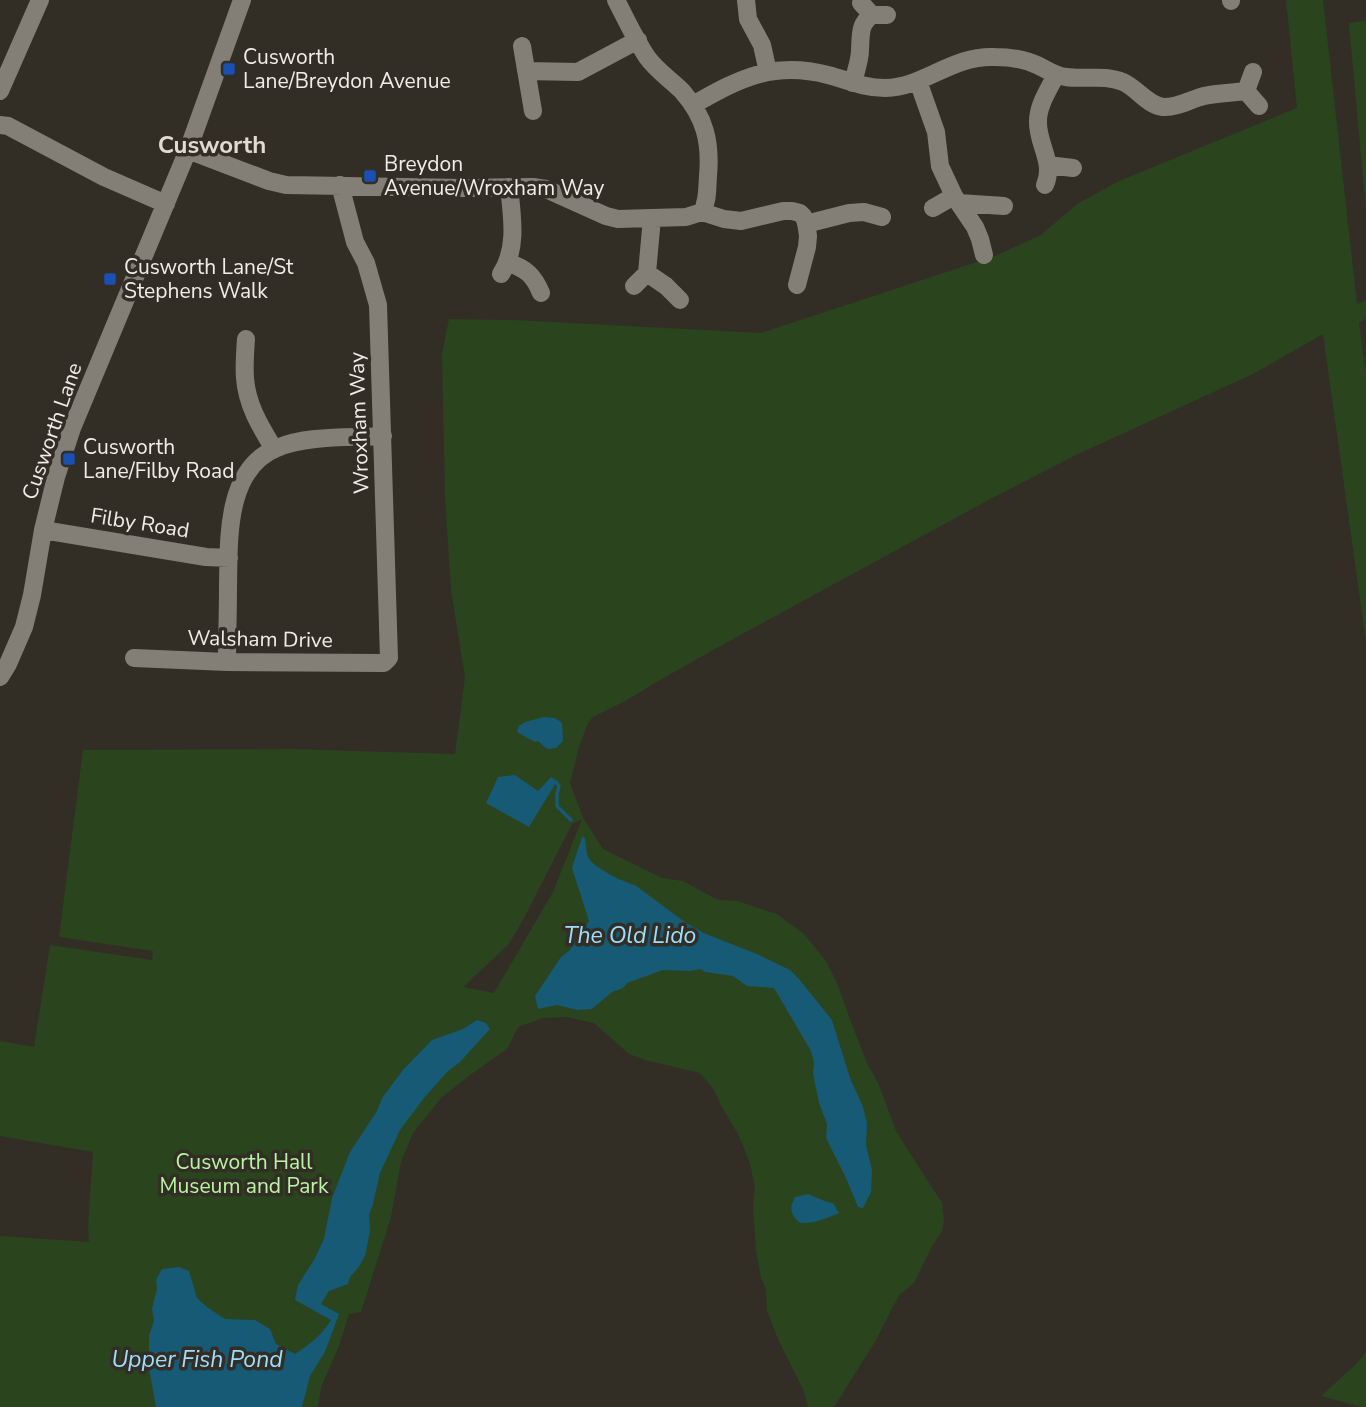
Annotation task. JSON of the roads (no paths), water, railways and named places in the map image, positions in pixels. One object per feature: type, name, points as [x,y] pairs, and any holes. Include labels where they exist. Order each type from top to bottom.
[{"type":"street","points":[[0,91],[40,0]]},
{"type":"street","points":[[242,0],[188,150],[286,185],[509,187],[546,190],[618,219],[686,217],[702,212],[741,221],[792,211],[800,213],[806,224],[807,247],[797,285]]},
{"type":"street","points":[[617,0],[649,59],[682,92],[701,119],[710,155],[706,204],[702,212]]},
{"type":"street","points":[[746,0],[748,19],[762,45],[768,72]]},
{"type":"street","points":[[853,83],[860,51],[861,29],[873,11]]},
{"type":"street","points":[[526,71],[578,72],[638,40]]},
{"type":"street","points":[[523,46],[533,111]]},
{"type":"street","points":[[693,105],[741,79],[768,72],[787,69],[811,72],[868,87],[886,88],[918,81],[960,61],[976,57],[1015,58],[1034,63],[1067,78],[1111,78],[1125,82],[1155,105],[1166,107],[1206,96],[1246,91]]},
{"type":"street","points":[[1246,91],[1253,72]]},
{"type":"street","points":[[1045,185],[1048,165],[1037,122],[1039,110],[1056,75]]},
{"type":"street","points":[[918,81],[936,132],[940,166],[956,199],[975,227],[984,255]]},
{"type":"street","points":[[1246,91],[1259,106]]},
{"type":"street","points":[[0,125],[8,126],[104,177],[166,204]]},
{"type":"street","name":"Cusworth Lane","points":[[0,677],[24,627],[43,530],[72,428],[188,150]]},
{"type":"street","points":[[1048,165],[1073,168]]},
{"type":"street","name":"Wroxham Way","points":[[340,186],[352,232],[366,263],[378,305],[389,658],[384,663]]},
{"type":"street","points":[[509,187],[512,235],[504,269],[519,266],[528,271],[541,293]]},
{"type":"street","points":[[933,208],[956,199],[1004,206]]},
{"type":"street","points":[[806,224],[856,212],[882,217]]},
{"type":"street","points":[[634,286],[647,272],[652,218]]},
{"type":"street","points":[[647,272],[680,300]]},
{"type":"street","points":[[245,337],[247,392],[258,422],[274,449]]},
{"type":"street","points":[[227,662],[232,513],[240,487],[255,463],[274,449],[301,440],[383,436]]},
{"type":"street","name":"Filby Road","points":[[43,530],[206,557],[229,558]]},
{"type":"street","name":"Walsham Drive","points":[[134,658],[227,662],[384,663]]},
{"type":"water","points":[[544,717],[555,718],[562,723],[563,741],[556,748],[547,749],[538,741],[535,742],[517,732],[519,726],[525,722]]},
{"type":"water","points":[[515,775],[538,791],[551,777],[557,781],[529,827],[486,803],[498,777]]},
{"type":"water","name":"The Old Lido","points":[[582,837],[585,838],[587,853],[593,864],[635,885],[686,923],[706,934],[790,970],[832,1020],[867,1123],[866,1145],[872,1170],[871,1192],[863,1208],[858,1207],[826,1138],[827,1124],[819,1103],[811,1051],[774,988],[747,986],[733,976],[701,969],[663,970],[627,983],[592,1009],[577,1010],[557,1005],[538,1009],[535,996],[589,921],[572,868]]},
{"type":"water","name":"Upper Fish Pond","points":[[477,1020],[486,1023],[490,1029],[424,1098],[400,1130],[380,1173],[369,1215],[370,1231],[365,1256],[348,1284],[329,1291],[321,1304],[339,1314],[325,1352],[310,1376],[302,1407],[156,1407],[149,1368],[149,1336],[154,1321],[152,1309],[157,1289],[156,1280],[162,1269],[179,1267],[189,1271],[197,1298],[207,1307],[225,1319],[255,1320],[270,1329],[276,1344],[295,1354],[310,1343],[331,1320],[295,1300],[298,1285],[324,1239],[332,1198],[350,1152],[377,1111],[382,1098],[403,1070],[432,1040],[463,1029]]},
{"type":"water","points":[[808,1194],[833,1203],[839,1213],[815,1222],[800,1223],[792,1214],[792,1204],[795,1197]]},
{"type":"waterway","points":[[556,782],[559,786],[557,806],[571,820]]},
{"type":"place","name":"Cusworth Lane/Breydon Avenue","points":[[229,69]]},
{"type":"place","name":"Breydon Avenue/Wroxham Way","points":[[370,176]]},
{"type":"place","name":"Cusworth Lane/St Stephens Walk","points":[[110,279]]},
{"type":"place","name":"Cusworth Lane/Filby Road","points":[[69,459]]},
{"type":"district","name":"Cusworth","points":[[212,145]]},
{"type":"park label","name":"Cusworth Hall Museum and Park","points":[[244,1174]]}]
